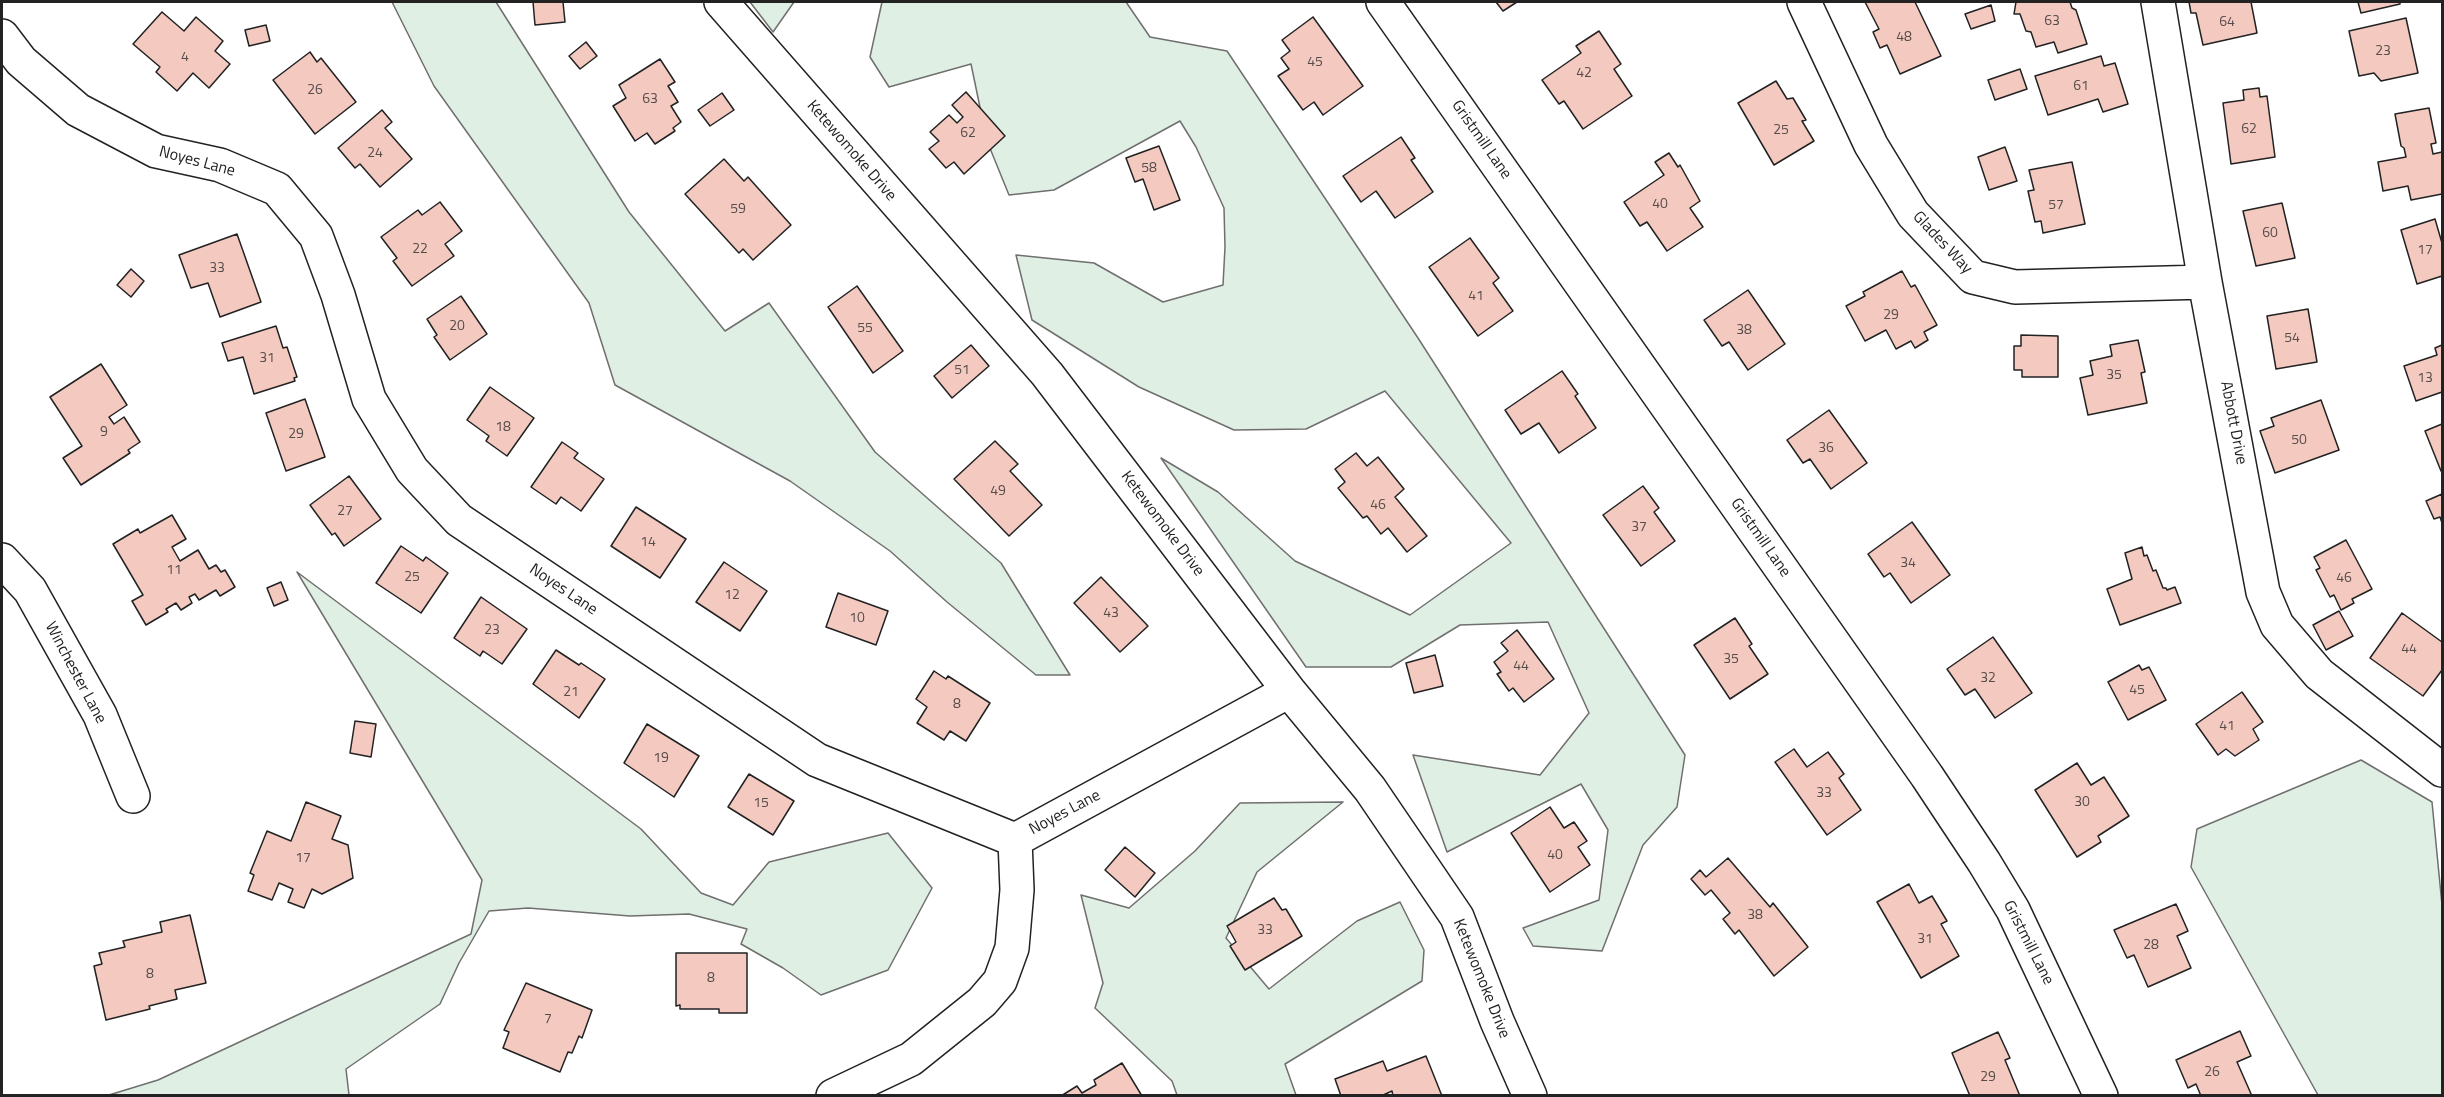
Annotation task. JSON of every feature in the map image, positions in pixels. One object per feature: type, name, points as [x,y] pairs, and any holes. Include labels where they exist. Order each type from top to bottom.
[{"type":"street","name":"Ketewomoke Drive","points":[[721,2],[1047,374],[1289,691],[1370,789],[1457,917],[1497,1021],[1530,1095]]},
{"type":"street","name":"Gristmill Lane","points":[[1383,2],[1920,766],[1984,862],[2013,910],[2101,1095]]},
{"type":"street","name":"Glades Way","points":[[1804,2],[1871,145],[1907,204],[1973,277],[2014,287],[2205,282]]},
{"type":"street","name":"Abbott Drive","points":[[2158,2],[2205,282],[2264,592],[2277,625],[2319,674],[2442,770]]},
{"type":"street","name":"Noyes Lane","points":[[2,36],[21,61],[78,110],[156,151],[220,165],[277,189],[316,236],[338,294],[369,399],[412,470],[459,519],[817,760],[1015,840],[1289,691]]},
{"type":"street","name":"Winchester Lane","points":[[2,560],[30,590],[94,704],[133,796]]},
{"type":"street","points":[[833,1095],[911,1059],[982,1002],[1000,981],[1012,948],[1017,890],[1015,840]]},
{"type":"green space","points":[[392,2],[496,2],[629,212],[725,331],[769,303],[875,452],[1001,563],[1070,675],[1036,675],[947,602],[890,551],[790,481],[615,385],[589,303],[434,86]]},
{"type":"green space","points":[[750,2],[794,2],[773,32]]},
{"type":"green space","points":[[882,2],[1126,2],[1150,37],[1227,51],[1418,338],[1685,755],[1677,807],[1643,845],[1602,951],[1533,946],[1523,928],[1599,900],[1608,830],[1581,784],[1447,852],[1413,755],[1540,775],[1589,713],[1548,622],[1460,625],[1391,667],[1306,667],[1161,458],[1218,492],[1295,561],[1410,615],[1511,543],[1385,391],[1306,429],[1234,430],[1139,387],[1032,320],[1016,255],[1094,263],[1163,302],[1223,285],[1224,208],[1196,147],[1180,121],[1054,190],[1009,195],[987,141],[971,64],[889,87],[870,57]]},
{"type":"green space","points":[[297,572],[641,829],[701,893],[733,905],[769,862],[888,833],[932,888],[888,970],[821,995],[783,968],[741,944],[747,929],[689,914],[630,916],[528,908],[489,911],[459,963],[440,1004],[346,1069],[349,1095],[109,1095],[158,1080],[471,934],[482,880]]},
{"type":"green space","points":[[2361,760],[2432,802],[2442,905],[2442,1095],[2318,1095],[2191,867],[2197,829]]},
{"type":"green space","points":[[1343,802],[1257,872],[1226,938],[1269,989],[1357,921],[1400,902],[1424,950],[1422,981],[1285,1064],[1296,1095],[1177,1095],[1172,1081],[1095,1008],[1103,983],[1081,895],[1129,908],[1195,851],[1240,803]]},
{"type":"building","points":[[533,2],[563,2],[565,22],[535,25]]},
{"type":"building","points":[[1496,2],[1517,2],[1503,11]]},
{"type":"building","points":[[1865,2],[1915,2],[1941,56],[1900,74],[1887,45],[1880,48],[1873,32],[1879,29]]},
{"type":"building","points":[[2016,2],[2070,2],[2072,8],[2076,10],[2087,44],[2058,53],[2054,42],[2036,47],[2031,32],[2026,31],[2020,14],[2014,14]]},
{"type":"building","points":[[2189,2],[2251,2],[2257,33],[2203,45],[2196,13],[2191,13]]},
{"type":"building","points":[[2358,2],[2400,2],[2400,4],[2361,13]]},
{"type":"building","points":[[1991,5],[1995,21],[1971,29],[1965,14]]},
{"type":"building","points":[[162,12],[184,31],[196,17],[223,41],[215,51],[230,64],[209,88],[193,73],[177,91],[156,72],[160,67],[133,44]]},
{"type":"building","points":[[1313,17],[1363,86],[1323,115],[1314,102],[1303,110],[1278,76],[1289,69],[1281,58],[1290,51],[1282,40]]},
{"type":"building","points":[[2406,18],[2418,73],[2381,81],[2374,73],[2359,76],[2349,31]]},
{"type":"building","points":[[266,25],[270,41],[249,46],[245,30]]},
{"type":"building","points":[[1599,31],[1621,64],[1614,69],[1632,96],[1583,129],[1564,101],[1559,104],[1542,80],[1581,53],[1576,46]]},
{"type":"building","points":[[586,42],[597,56],[580,69],[569,56]]},
{"type":"building","points":[[310,52],[317,62],[321,58],[356,102],[315,134],[273,80]]},
{"type":"building","points":[[2101,56],[2104,66],[2115,63],[2128,104],[2103,112],[2098,99],[2048,115],[2035,76]]},
{"type":"building","points":[[660,59],[675,82],[668,86],[678,102],[671,106],[681,122],[673,128],[675,131],[655,144],[647,133],[635,141],[613,106],[626,98],[619,85]]},
{"type":"building","points":[[2020,69],[2027,89],[1995,100],[1988,80]]},
{"type":"building","points":[[1776,81],[1787,99],[1793,98],[1806,120],[1802,121],[1814,141],[1774,165],[1738,103]]},
{"type":"building","points":[[2259,88],[2260,97],[2267,96],[2275,157],[2231,164],[2223,103],[2244,100],[2243,90]]},
{"type":"building","points":[[966,92],[1005,136],[964,174],[954,162],[946,168],[929,149],[939,141],[930,132],[949,115],[957,123],[963,117],[952,105]]},
{"type":"building","points":[[722,93],[734,110],[710,126],[698,110]]},
{"type":"building","points":[[2429,108],[2436,143],[2431,144],[2433,154],[2442,152],[2442,194],[2411,200],[2408,186],[2383,191],[2378,162],[2406,157],[2404,148],[2401,146],[2395,114]]},
{"type":"building","points":[[382,110],[392,122],[385,128],[412,159],[380,187],[360,164],[355,168],[338,148]]},
{"type":"building","points":[[1401,137],[1415,158],[1411,160],[1433,192],[1395,218],[1376,191],[1361,202],[1343,176]]},
{"type":"building","points":[[1159,146],[1180,200],[1154,210],[1143,179],[1135,182],[1126,158]]},
{"type":"building","points":[[2005,147],[2017,181],[1989,190],[1978,157]]},
{"type":"building","points":[[1669,153],[1678,167],[1680,165],[1700,201],[1690,208],[1703,227],[1667,251],[1647,222],[1640,226],[1624,202],[1664,175],[1655,162]]},
{"type":"building","points":[[724,159],[744,181],[748,177],[791,225],[753,260],[743,249],[739,253],[685,194]]},
{"type":"building","points":[[2072,162],[2085,224],[2043,233],[2041,221],[2035,222],[2028,191],[2034,190],[2029,170]]},
{"type":"building","points":[[440,202],[462,231],[445,244],[454,256],[412,286],[393,261],[397,258],[381,237],[418,210],[422,215]]},
{"type":"building","points":[[2282,203],[2295,258],[2256,266],[2243,211]]},
{"type":"building","points":[[2435,219],[2442,243],[2442,276],[2417,284],[2401,230]]},
{"type":"building","points":[[237,234],[261,302],[220,317],[208,283],[191,288],[179,255]]},
{"type":"building","points":[[1470,238],[1499,278],[1493,283],[1513,311],[1478,336],[1429,267]]},
{"type":"building","points":[[131,269],[144,281],[131,297],[117,285]]},
{"type":"building","points":[[1902,271],[1911,287],[1915,285],[1937,325],[1924,332],[1928,340],[1915,348],[1911,341],[1896,349],[1886,330],[1865,341],[1846,306],[1865,296],[1863,292]]},
{"type":"building","points":[[857,286],[903,351],[873,373],[828,307]]},
{"type":"building","points":[[1748,290],[1785,344],[1748,370],[1729,342],[1722,346],[1704,320]]},
{"type":"building","points":[[461,296],[487,334],[450,360],[434,337],[437,335],[427,319]]},
{"type":"building","points":[[2308,309],[2317,362],[2276,369],[2267,316]]},
{"type":"building","points":[[276,326],[283,348],[287,347],[297,377],[294,378],[295,381],[254,394],[243,357],[228,361],[222,343]]},
{"type":"building","points":[[2021,335],[2058,336],[2058,377],[2022,377],[2022,370],[2014,370],[2014,346],[2021,346]]},
{"type":"building","points":[[2138,340],[2145,372],[2141,373],[2147,403],[2088,415],[2080,378],[2093,375],[2090,361],[2112,356],[2110,345]]},
{"type":"building","points":[[971,345],[989,366],[952,398],[934,376]]},
{"type":"building","points":[[2442,345],[2442,392],[2416,401],[2404,366],[2437,355],[2435,348]]},
{"type":"building","points":[[101,364],[127,405],[109,417],[114,424],[124,417],[140,442],[128,450],[130,453],[81,485],[63,458],[82,446],[50,397]]},
{"type":"building","points":[[1562,371],[1578,394],[1575,396],[1596,428],[1559,453],[1539,423],[1521,434],[1505,410]]},
{"type":"building","points":[[490,387],[534,418],[507,456],[486,441],[489,436],[467,420]]},
{"type":"building","points":[[305,399],[325,457],[286,471],[266,413]]},
{"type":"building","points":[[2321,400],[2339,450],[2275,473],[2260,431],[2274,426],[2271,418]]},
{"type":"building","points":[[1829,410],[1867,463],[1831,489],[1810,459],[1803,463],[1787,440]]},
{"type":"building","points":[[2442,424],[2442,470],[2441,471],[2425,431]]},
{"type":"building","points":[[995,441],[1018,464],[1010,471],[1042,505],[1009,536],[954,479]]},
{"type":"building","points":[[562,442],[578,453],[574,458],[604,479],[581,511],[561,497],[556,504],[531,487]]},
{"type":"building","points":[[1356,453],[1367,466],[1378,457],[1404,489],[1395,497],[1427,536],[1407,552],[1388,528],[1381,534],[1367,516],[1363,518],[1338,488],[1345,482],[1335,469]]},
{"type":"building","points":[[349,476],[381,519],[344,546],[335,533],[332,535],[310,505]]},
{"type":"building","points":[[1643,486],[1659,508],[1654,512],[1675,541],[1641,566],[1603,515]]},
{"type":"building","points":[[2442,494],[2442,523],[2440,517],[2434,519],[2426,501]]},
{"type":"building","points":[[636,507],[686,539],[660,578],[611,546]]},
{"type":"building","points":[[172,515],[186,539],[172,547],[180,561],[198,550],[209,569],[216,565],[221,572],[225,570],[235,587],[220,596],[216,590],[199,600],[195,594],[189,597],[192,603],[181,610],[176,603],[166,609],[168,612],[146,625],[132,601],[143,595],[113,544],[138,529],[140,533]]},
{"type":"building","points":[[1912,522],[1950,575],[1911,603],[1890,573],[1884,577],[1868,554]]},
{"type":"building","points":[[2346,540],[2372,589],[2352,599],[2354,603],[2341,610],[2334,595],[2330,597],[2316,570],[2320,568],[2314,557]]},
{"type":"building","points":[[401,546],[423,561],[426,557],[448,573],[421,613],[376,583]]},
{"type":"building","points":[[2142,547],[2144,556],[2147,555],[2153,571],[2156,570],[2163,588],[2167,590],[2175,587],[2181,603],[2120,625],[2107,589],[2132,579],[2125,553]]},
{"type":"building","points":[[724,562],[767,591],[740,631],[696,602]]},
{"type":"building","points":[[1101,577],[1148,626],[1120,652],[1074,603]]},
{"type":"building","points":[[281,582],[288,600],[274,606],[267,588]]},
{"type":"building","points":[[838,593],[888,611],[876,645],[826,627]]},
{"type":"building","points":[[481,597],[527,629],[502,664],[483,651],[480,656],[454,638]]},
{"type":"building","points":[[2339,611],[2353,636],[2326,650],[2313,625]]},
{"type":"building","points":[[2402,613],[2442,642],[2442,670],[2423,696],[2370,658]]},
{"type":"building","points":[[1735,618],[1752,644],[1749,646],[1768,674],[1730,699],[1694,645]]},
{"type":"building","points":[[1517,630],[1554,679],[1524,702],[1513,688],[1509,691],[1497,674],[1501,672],[1494,662],[1508,651],[1501,643]]},
{"type":"building","points":[[1993,637],[2032,693],[1995,718],[1975,689],[1965,695],[1947,669]]},
{"type":"building","points":[[556,650],[605,679],[579,718],[533,684]]},
{"type":"building","points":[[1435,655],[1443,686],[1414,693],[1406,663]]},
{"type":"building","points":[[2139,665],[2142,670],[2149,667],[2166,700],[2128,720],[2108,682]]},
{"type":"building","points":[[934,671],[946,679],[948,676],[990,703],[966,741],[950,731],[944,740],[917,723],[927,707],[916,699]]},
{"type":"building","points":[[2242,692],[2263,722],[2253,729],[2259,740],[2235,756],[2226,749],[2218,755],[2196,724]]},
{"type":"building","points":[[355,721],[376,724],[371,757],[350,753]]},
{"type":"building","points":[[647,724],[699,756],[674,797],[624,763]]},
{"type":"building","points":[[1794,749],[1807,767],[1828,752],[1844,774],[1839,778],[1861,810],[1827,835],[1775,762]]},
{"type":"building","points":[[2077,763],[2091,785],[2104,777],[2129,816],[2098,836],[2101,842],[2077,857],[2035,790]]},
{"type":"building","points":[[749,774],[794,801],[773,835],[728,807]]},
{"type":"building","points":[[306,802],[341,816],[332,839],[348,845],[353,878],[322,894],[312,889],[304,908],[288,902],[293,889],[279,883],[272,900],[248,891],[254,875],[250,873],[267,831],[291,841]]},
{"type":"building","points":[[1550,807],[1564,828],[1574,822],[1587,841],[1578,847],[1590,865],[1550,892],[1511,833]]},
{"type":"building","points":[[1125,847],[1155,873],[1135,897],[1105,870]]},
{"type":"building","points":[[1728,858],[1770,907],[1773,903],[1808,947],[1774,976],[1739,930],[1735,934],[1723,919],[1730,913],[1711,890],[1705,895],[1691,879],[1700,870],[1706,877]]},
{"type":"building","points":[[1909,884],[1919,903],[1932,896],[1947,921],[1941,924],[1959,956],[1921,978],[1877,902]]},
{"type":"building","points":[[1274,898],[1282,910],[1286,909],[1302,936],[1245,970],[1230,946],[1236,942],[1227,926]]},
{"type":"building","points":[[2176,904],[2188,931],[2177,936],[2191,968],[2148,987],[2134,955],[2127,958],[2114,930]]},
{"type":"building","points":[[190,915],[206,983],[175,990],[177,999],[149,1006],[150,1009],[106,1020],[94,966],[102,964],[99,953],[125,947],[123,941],[162,932],[160,922]]},
{"type":"building","points":[[676,953],[747,953],[747,1013],[719,1013],[719,1009],[680,1009],[680,1005],[676,1006]]},
{"type":"building","points":[[526,983],[592,1010],[582,1038],[579,1036],[572,1053],[568,1052],[560,1072],[503,1048],[509,1032],[504,1030]]},
{"type":"building","points":[[2240,1031],[2251,1056],[2237,1062],[2252,1096],[2201,1096],[2196,1084],[2188,1088],[2176,1060]]},
{"type":"building","points":[[1998,1032],[2010,1058],[2005,1060],[2020,1096],[1970,1096],[1952,1053]]},
{"type":"building","points":[[1426,1056],[1442,1096],[1393,1096],[1392,1091],[1381,1096],[1341,1096],[1335,1079],[1383,1061],[1387,1071]]},
{"type":"building","points":[[1122,1063],[1142,1096],[1061,1096],[1077,1086],[1082,1093],[1096,1085],[1094,1080]]}]
